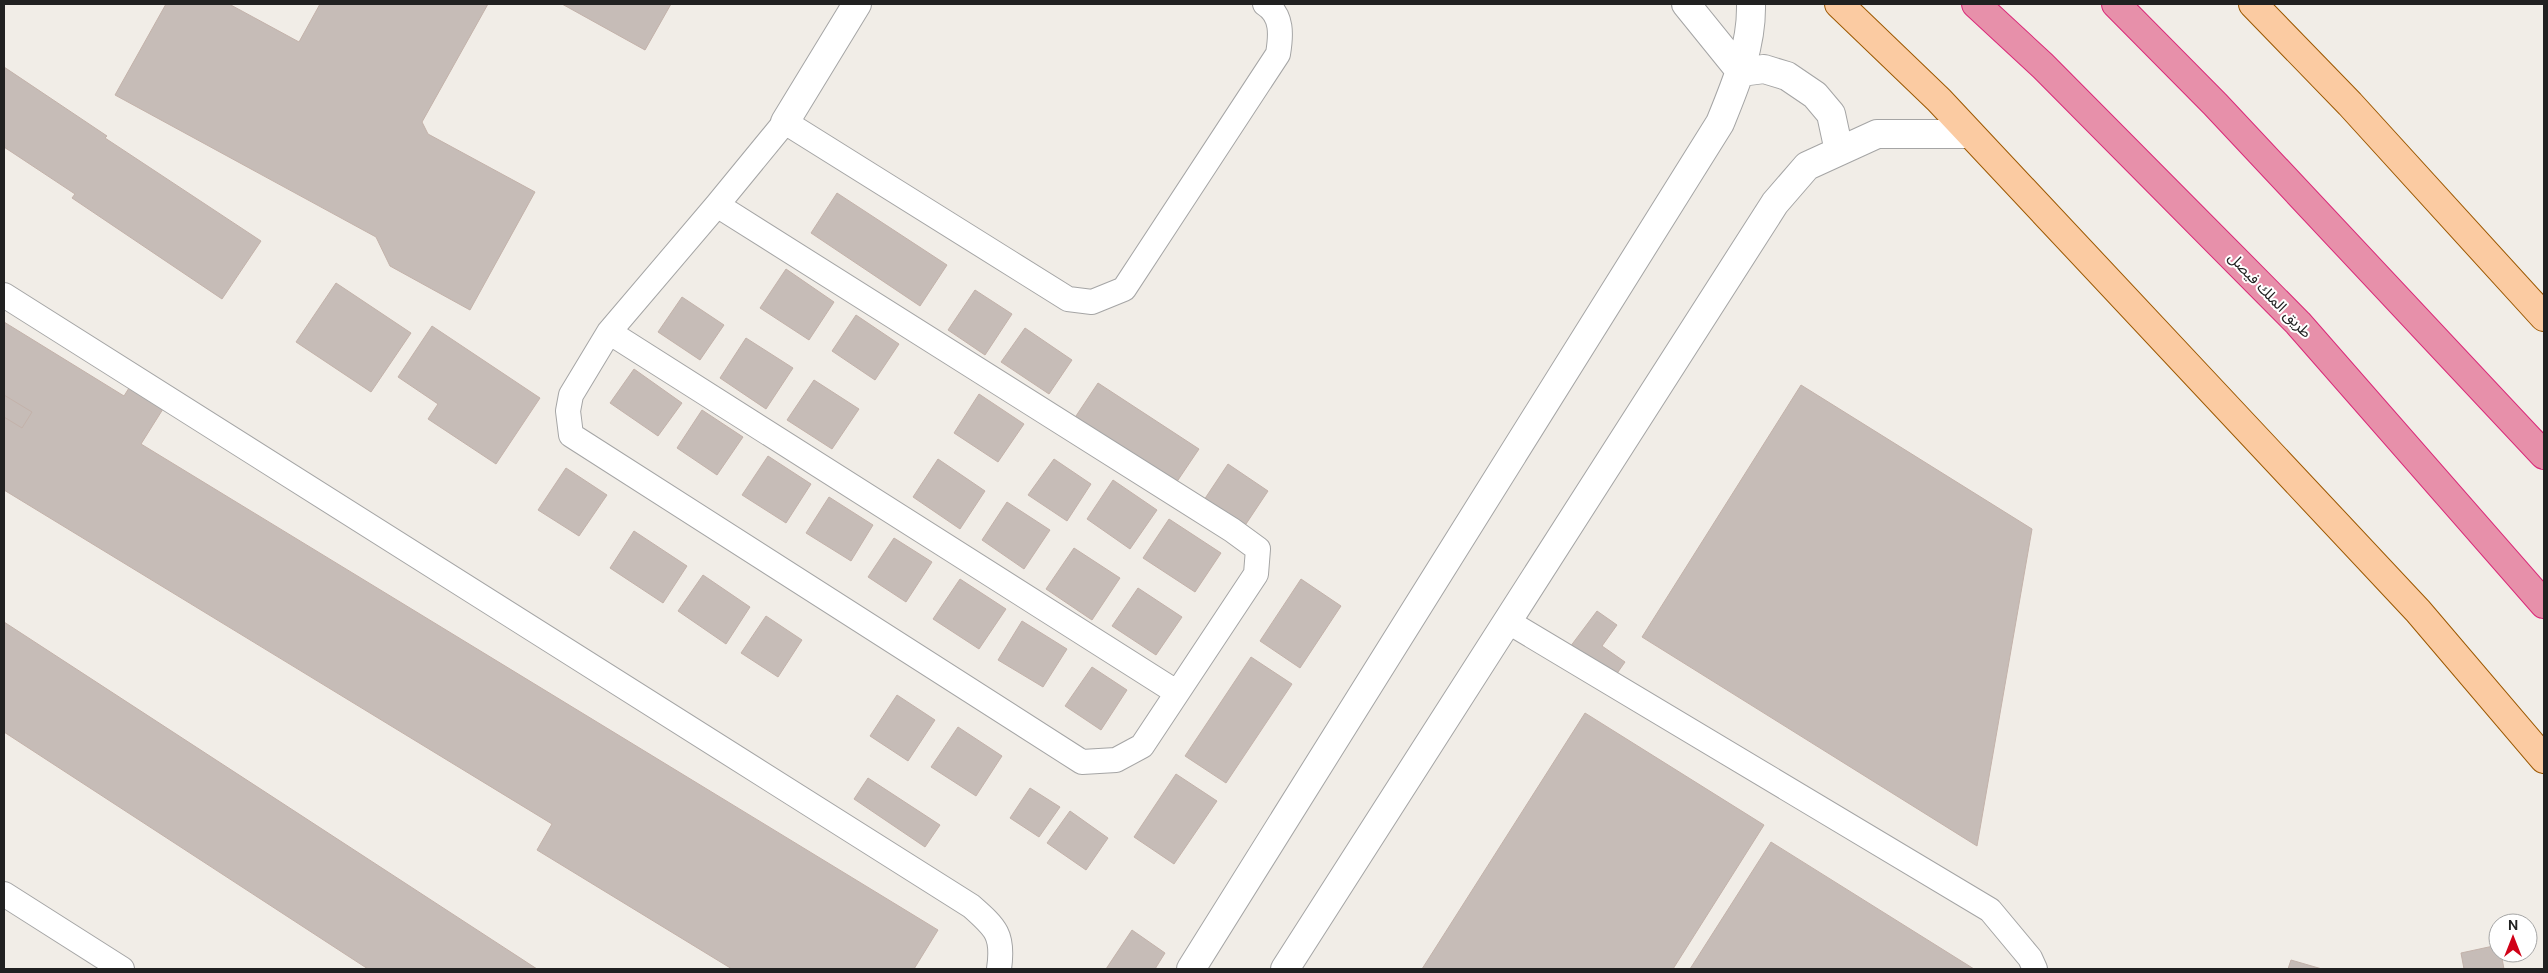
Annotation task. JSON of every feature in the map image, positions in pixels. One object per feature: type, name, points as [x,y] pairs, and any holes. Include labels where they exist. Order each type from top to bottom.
[{"type":"highway","name":"طريق الملك فيصل","points":[[1976,4],[2043,66],[2298,323],[2544,604]]},
{"type":"highway","points":[[2116,4],[2216,104],[2544,455]]},
{"type":"main road","points":[[1839,4],[1940,100],[2418,612],[2544,759]]},
{"type":"main road","points":[[2253,4],[2350,104],[2544,317]]},
{"type":"street","points":[[785,122],[857,4]]},
{"type":"street","points":[[1686,4],[1741,72]]},
{"type":"street","points":[[1191,969],[1720,123],[1741,72],[1751,23],[1751,4]]},
{"type":"street","points":[[1741,72],[1764,69],[1787,76],[1815,95],[1831,114],[1839,151]]},
{"type":"street","points":[[1285,969],[1775,203],[1807,166],[1877,134],[1970,134]]},
{"type":"lane","points":[[717,205],[1232,530],[1258,549],[1256,574],[1142,746],[1116,760],[1082,762],[571,435],[568,411],[571,395],[608,332],[785,122],[1068,299],[1092,302],[1124,288],[1278,54],[1282,32],[1272,8],[1265,4]]},
{"type":"lane","points":[[4,295],[971,906],[994,926],[1002,949],[999,969]]},
{"type":"lane","points":[[608,332],[1176,692]]},
{"type":"lane","points":[[1507,621],[1990,910],[2030,958],[2035,969]]},
{"type":"lane","points":[[4,894],[122,969]]},
{"type":"building","points":[[166,4],[229,4],[299,42],[320,4],[488,4],[422,122],[428,134],[535,192],[470,310],[390,266],[376,237],[115,95]]},
{"type":"building","points":[[562,4],[671,4],[645,50]]},
{"type":"building","points":[[4,67],[107,136],[105,138],[261,241],[222,299],[72,198],[75,194],[4,147]]},
{"type":"building","points":[[837,193],[947,265],[920,306],[811,233]]},
{"type":"building","points":[[786,269],[834,302],[809,340],[760,308]]},
{"type":"building","points":[[336,283],[411,333],[371,392],[296,342]]},
{"type":"building","points":[[975,290],[1012,314],[985,355],[948,330]]},
{"type":"building","points":[[682,297],[724,325],[700,360],[658,332]]},
{"type":"building","points":[[856,315],[899,344],[875,380],[832,351]]},
{"type":"building","points":[[4,322],[124,396],[134,380],[168,401],[141,444],[938,930],[914,969],[732,969],[537,850],[552,824],[4,490]]},
{"type":"building","points":[[432,326],[540,398],[496,464],[428,419],[438,404],[398,377]]},
{"type":"building","points":[[1025,328],[1072,360],[1049,394],[1001,362]]},
{"type":"building","points":[[746,338],[793,368],[766,409],[720,378]]},
{"type":"building","points":[[634,369],[682,403],[658,436],[610,403]]},
{"type":"building","points":[[814,380],[859,409],[832,449],[787,420]]},
{"type":"building","points":[[1098,383],[1199,449],[1176,483],[1072,422]]},
{"type":"building","points":[[1801,385],[2032,529],[1977,846],[1642,637]]},
{"type":"building","points":[[979,394],[1024,424],[998,462],[954,433]]},
{"type":"building","points":[[4,395],[32,412],[22,428],[4,417]]},
{"type":"building","points":[[702,410],[743,437],[717,475],[677,448]]},
{"type":"building","points":[[768,456],[811,484],[786,523],[742,495]]},
{"type":"building","points":[[938,459],[985,491],[960,529],[913,497]]},
{"type":"building","points":[[1054,459],[1091,484],[1067,521],[1028,495]]},
{"type":"building","points":[[1228,464],[1268,491],[1242,530],[1202,503]]},
{"type":"building","points":[[566,468],[607,495],[579,536],[538,510]]},
{"type":"building","points":[[1113,480],[1157,510],[1130,549],[1087,519]]},
{"type":"building","points":[[829,497],[873,525],[851,561],[806,533]]},
{"type":"building","points":[[1007,502],[1050,530],[1024,569],[982,540]]},
{"type":"building","points":[[1169,519],[1221,553],[1195,592],[1143,558]]},
{"type":"building","points":[[634,531],[687,566],[663,603],[610,568]]},
{"type":"building","points":[[894,538],[932,562],[906,602],[868,577]]},
{"type":"building","points":[[1074,548],[1120,578],[1092,620],[1046,589]]},
{"type":"building","points":[[703,575],[750,607],[726,644],[678,611]]},
{"type":"building","points":[[960,579],[1006,609],[979,649],[933,619]]},
{"type":"building","points":[[1301,579],[1341,606],[1300,668],[1260,641]]},
{"type":"building","points":[[1138,588],[1182,617],[1156,655],[1112,626]]},
{"type":"building","points":[[1597,611],[1617,625],[1602,646],[1625,662],[1611,682],[1567,651]]},
{"type":"building","points":[[766,616],[802,640],[778,677],[741,653]]},
{"type":"building","points":[[1022,621],[1067,649],[1043,687],[998,660]]},
{"type":"building","points":[[4,622],[537,969],[368,969],[4,732]]},
{"type":"building","points":[[1251,657],[1292,684],[1226,783],[1185,756]]},
{"type":"building","points":[[1092,667],[1127,690],[1101,730],[1065,706]]},
{"type":"building","points":[[897,695],[935,720],[908,761],[870,736]]},
{"type":"building","points":[[1585,713],[1764,825],[1673,969],[1422,969]]},
{"type":"building","points":[[958,727],[1002,756],[976,796],[931,767]]},
{"type":"building","points":[[1176,774],[1217,801],[1174,864],[1134,837]]},
{"type":"building","points":[[868,778],[940,825],[925,847],[854,799]]},
{"type":"building","points":[[1030,788],[1060,807],[1039,837],[1010,818]]},
{"type":"building","points":[[1070,811],[1108,838],[1086,870],[1047,843]]},
{"type":"building","points":[[1771,842],[1974,969],[1690,969]]},
{"type":"building","points":[[1132,930],[1165,953],[1155,969],[1106,969]]},
{"type":"building","points":[[2488,947],[2488,963],[2503,963],[2504,969],[2464,969],[2461,953]]},
{"type":"building","points":[[2291,960],[2322,969],[2288,969]]}]
